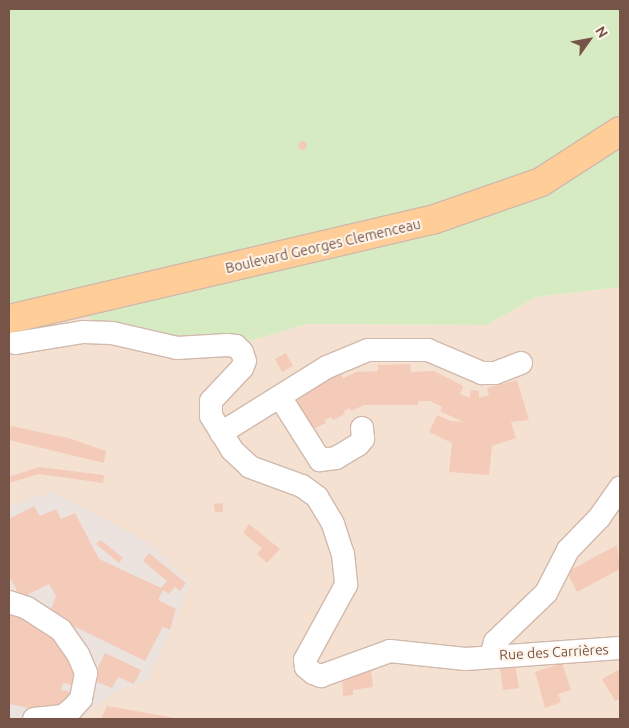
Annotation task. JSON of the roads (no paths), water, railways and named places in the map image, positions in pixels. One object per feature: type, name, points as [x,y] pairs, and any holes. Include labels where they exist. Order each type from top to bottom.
[{"type":"main road","name":"Boulevard Georges Clemenceau","points":[[9,319],[432,220],[540,182],[620,131]]},
{"type":"street","points":[[9,341],[16,343],[83,332],[136,337],[177,348],[236,346],[245,360],[242,368],[211,400],[209,408],[222,433],[250,467],[311,491],[323,505],[333,524],[342,554],[346,585],[305,660],[306,667],[312,673],[321,676],[390,651],[466,659],[491,656]]},
{"type":"street","points":[[222,433],[327,367],[368,350],[428,350],[482,373],[495,372],[521,364]]},
{"type":"street","points":[[280,397],[320,460],[336,458],[358,445],[363,439],[362,428]]},
{"type":"street","name":"Rue des Carrières","points":[[620,488],[599,518],[568,550],[546,593],[495,642],[491,656],[620,648]]},
{"type":"street","points":[[9,602],[27,608],[61,630],[78,654],[86,673],[81,699],[72,709],[63,716],[34,719]]}]
